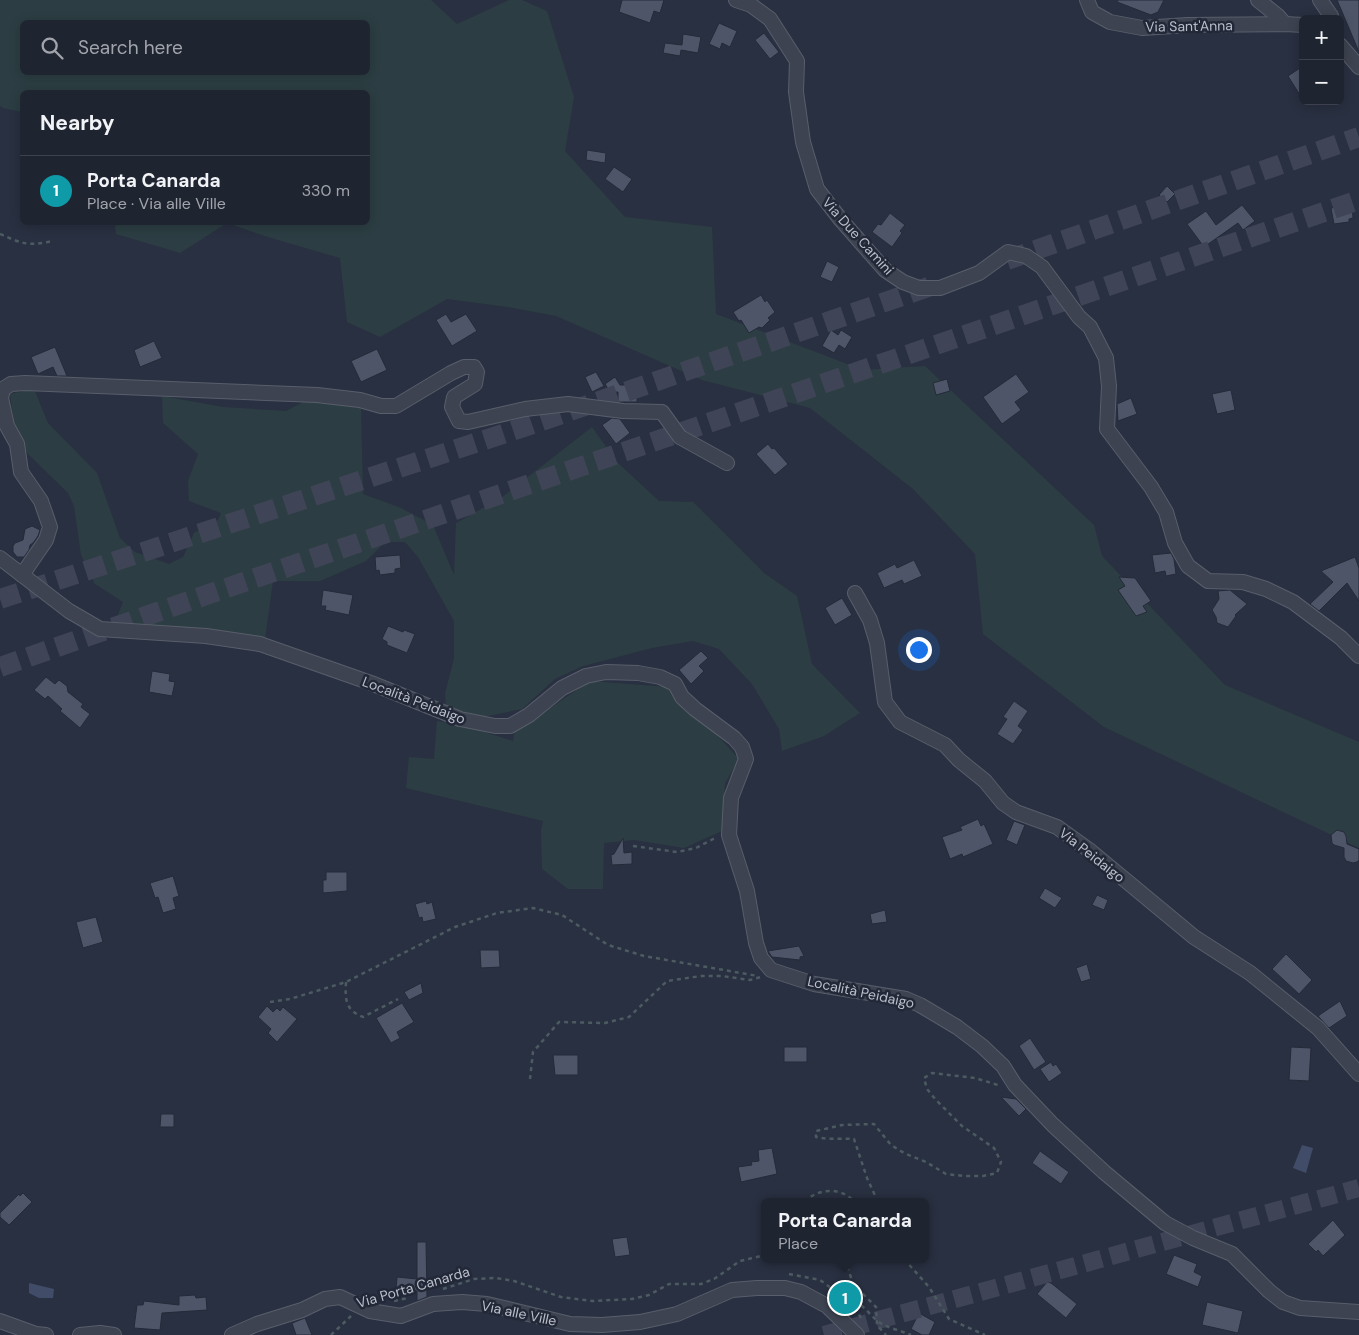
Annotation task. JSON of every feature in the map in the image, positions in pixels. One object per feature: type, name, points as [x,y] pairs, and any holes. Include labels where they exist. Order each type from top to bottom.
[{"type":"street","name":"Via Due Camini","points":[[736,0],[751,5],[770,19],[797,61],[796,92],[803,142],[817,188],[885,270],[902,282],[919,288],[940,288],[979,273],[1008,252],[1026,256],[1042,267],[1079,317],[1090,327],[1106,358],[1109,386],[1107,429],[1151,487],[1166,512],[1175,543],[1188,566],[1208,581],[1243,582],[1266,589],[1293,602],[1341,638],[1359,656]]},
{"type":"street","name":"Via Sant'Anna","points":[[1087,0],[1092,12],[1110,22],[1142,28],[1188,25],[1299,26]]},
{"type":"street","points":[[1258,0],[1285,24]]},
{"type":"street","points":[[1320,0],[1329,15]]},
{"type":"street","points":[[1344,50],[1359,67]]},
{"type":"street","points":[[22,575],[46,540],[50,527],[42,501],[21,472],[17,444],[7,426],[1,398],[3,389],[11,384],[25,383],[317,395],[360,400],[381,406],[396,406],[451,373],[464,367],[474,367],[477,372],[474,384],[454,397],[452,407],[460,421],[468,422],[525,408],[568,404],[623,411],[662,412],[680,437],[727,463]]},
{"type":"street","name":"Località Peidaigo","points":[[0,558],[69,611],[100,629],[206,636],[260,644],[371,683],[460,719],[496,726],[510,726],[529,715],[562,688],[586,676],[606,672],[638,673],[660,677],[675,684],[682,696],[695,710],[734,738],[742,747],[746,759],[731,798],[729,835],[747,891],[756,943],[761,958],[771,970],[814,984],[906,999],[920,1004],[957,1027],[982,1046],[1003,1066],[1015,1085],[1052,1125],[1165,1224],[1232,1254],[1269,1291],[1283,1302],[1300,1308],[1359,1312]]},
{"type":"street","name":"Via Peidaigo","points":[[855,593],[870,620],[877,643],[885,702],[900,722],[945,745],[959,760],[985,781],[1003,803],[1016,812],[1057,827],[1089,850],[1194,937],[1250,973],[1318,1028],[1359,1074]]},
{"type":"street","name":"Via alle Ville","points":[[232,1335],[257,1324],[302,1310],[324,1299],[340,1297],[370,1311],[400,1316],[433,1304],[479,1303],[570,1324],[602,1325],[640,1322],[677,1314],[732,1290],[757,1288],[785,1288],[801,1292],[827,1306],[857,1335]]},
{"type":"street","points":[[0,1322],[36,1334],[46,1335]]},
{"type":"street","points":[[80,1335],[100,1333],[114,1335]]},
{"type":"path","points":[[0,234],[25,245],[42,244],[52,241]]},
{"type":"path","points":[[633,846],[677,852],[696,848],[717,837],[729,835]]},
{"type":"path","points":[[270,1002],[298,997],[346,982],[406,950],[455,927],[497,912],[533,908],[562,915],[608,945],[644,956],[762,977],[750,980],[722,976],[701,976],[667,981],[629,1017],[606,1023],[559,1022],[533,1052],[530,1079]]},
{"type":"path","points":[[346,982],[345,998],[353,1013],[363,1017],[398,998]]},
{"type":"path","points":[[876,1198],[867,1178],[854,1139],[839,1137],[824,1139],[816,1137],[816,1131],[842,1125],[874,1124],[891,1144],[904,1153],[926,1162],[946,1174],[983,1176],[997,1173],[1001,1162],[994,1148],[962,1126],[942,1107],[927,1089],[924,1078],[932,1072],[974,1078],[1002,1086],[1015,1085]]},
{"type":"path","points":[[809,1198],[814,1194],[832,1190],[851,1198]]},
{"type":"path","name":"Via Porta Canarda","points":[[441,1289],[474,1279],[496,1278],[514,1280],[561,1297],[594,1301],[632,1299],[649,1295],[669,1284],[701,1284],[714,1279],[740,1261],[761,1256]]},
{"type":"path","points":[[846,1263],[853,1284],[876,1307],[877,1325],[886,1335]]},
{"type":"path","points":[[908,1263],[930,1287],[949,1319],[985,1335]]},
{"type":"path","name":"Via Porta Canarda","points":[[331,1335],[350,1316],[370,1311],[401,1299],[414,1297]]},
{"type":"path","points":[[855,1307],[856,1302],[883,1325],[911,1335]]},
{"type":"path","points":[[850,1303],[855,1307],[860,1318]]},
{"type":"shaded area","points":[[0,0],[431,0],[457,24],[509,0],[522,0],[547,11],[574,97],[565,151],[625,217],[712,227],[716,314],[863,370],[925,366],[1094,525],[1102,556],[1225,685],[1359,742],[1359,848],[1104,727],[983,634],[975,554],[913,489],[810,408],[702,380],[556,316],[508,307],[447,299],[380,337],[347,322],[340,258],[233,225],[370,225],[370,90],[20,90],[20,112],[0,106]]},
{"type":"shaded area","points":[[115,225],[224,225],[180,253],[116,234]]},
{"type":"shaded area","points":[[34,389],[48,423],[97,473],[120,538],[135,552],[169,564],[183,557],[194,533],[218,520],[221,513],[189,501],[188,481],[198,454],[163,423],[162,396],[223,407],[286,411],[305,401],[361,407],[363,494],[401,508],[433,525],[454,575],[456,523],[501,498],[592,427],[617,462],[659,501],[693,502],[764,573],[797,596],[812,664],[860,713],[824,736],[782,751],[779,729],[752,684],[719,649],[693,641],[652,648],[583,666],[555,679],[522,709],[483,717],[446,707],[445,693],[454,659],[454,621],[418,557],[405,542],[385,542],[366,561],[320,581],[273,581],[265,639],[113,627],[123,602],[95,584],[81,555],[74,506],[68,493],[27,453],[14,422],[10,394]]},
{"type":"shaded area","points":[[590,681],[668,687],[677,702],[717,735],[739,759],[725,783],[722,831],[684,848],[634,840],[604,843],[603,889],[568,889],[542,869],[541,830],[543,821],[406,788],[409,757],[434,759],[437,721],[458,724],[513,741],[515,730]]},
{"type":"water","points":[[1302,1145],[1313,1148],[1306,1173],[1293,1168]]},
{"type":"water","points":[[29,1283],[54,1289],[53,1298],[39,1298],[29,1293]]},
{"type":"building","points":[[622,0],[664,0],[660,13],[654,11],[650,23],[619,12]]},
{"type":"building","points":[[1118,0],[1164,0],[1158,12],[1151,15],[1117,2]]},
{"type":"building","points":[[1337,0],[1359,0],[1359,52],[1344,15]]},
{"type":"building","points":[[719,23],[737,31],[730,47],[722,43],[720,49],[709,44]]},
{"type":"building","points":[[764,33],[779,52],[770,59],[755,40]]},
{"type":"building","points":[[683,34],[701,37],[698,53],[681,50],[680,56],[663,53],[665,43],[682,45]]},
{"type":"building","points":[[1299,69],[1299,94],[1288,76]]},
{"type":"building","points":[[587,150],[606,153],[605,163],[586,160]]},
{"type":"building","points":[[614,167],[632,179],[623,192],[605,179]]},
{"type":"building","points":[[1167,186],[1175,194],[1167,202],[1159,195]]},
{"type":"building","points":[[1242,205],[1255,221],[1243,230],[1238,223],[1204,247],[1187,224],[1206,211],[1216,225]]},
{"type":"building","points":[[1352,205],[1353,218],[1349,219],[1349,222],[1334,224],[1331,208]]},
{"type":"building","points":[[890,213],[905,225],[892,247],[872,232],[878,224],[881,225]]},
{"type":"building","points":[[827,261],[839,267],[832,282],[820,277]]},
{"type":"building","points":[[761,295],[775,312],[768,318],[770,320],[762,328],[759,327],[749,333],[741,320],[739,321],[733,312]]},
{"type":"building","points":[[446,314],[451,322],[466,314],[477,331],[452,346],[436,320]]},
{"type":"building","points":[[831,330],[838,335],[841,330],[852,337],[845,349],[839,345],[834,353],[822,346]]},
{"type":"building","points":[[154,341],[162,358],[140,367],[134,350]]},
{"type":"building","points":[[55,347],[67,376],[57,376],[53,367],[38,374],[31,357]]},
{"type":"building","points":[[377,349],[387,370],[361,382],[351,361]]},
{"type":"building","points":[[596,372],[604,386],[592,392],[585,377]]},
{"type":"building","points":[[1016,374],[1029,392],[1015,402],[1021,410],[1002,424],[983,397]]},
{"type":"building","points":[[615,377],[620,385],[637,385],[637,402],[618,402],[618,392],[610,392],[605,384]]},
{"type":"building","points":[[947,379],[950,391],[936,395],[933,383]]},
{"type":"building","points":[[1231,390],[1235,410],[1217,414],[1212,394]]},
{"type":"building","points":[[1131,398],[1137,414],[1118,421],[1117,404]]},
{"type":"building","points":[[612,418],[620,419],[630,433],[616,444],[602,425]]},
{"type":"building","points":[[768,444],[788,464],[775,475],[756,454]]},
{"type":"building","points":[[32,526],[40,530],[38,536],[30,545],[24,557],[17,557],[13,552],[13,546],[15,543],[23,540],[25,529]]},
{"type":"building","points":[[1171,553],[1174,559],[1176,574],[1166,576],[1165,571],[1155,573],[1152,555]]},
{"type":"building","points":[[400,555],[401,568],[395,569],[395,573],[380,575],[379,570],[376,571],[375,557]]},
{"type":"building","points":[[1355,557],[1359,568],[1359,601],[1347,583],[1319,611],[1310,604],[1333,582],[1321,571]]},
{"type":"building","points":[[914,560],[922,576],[904,584],[902,580],[884,588],[877,573],[895,564],[897,568]]},
{"type":"building","points":[[1119,577],[1135,578],[1151,601],[1143,606],[1147,612],[1136,616],[1118,590],[1125,586]]},
{"type":"building","points":[[323,590],[353,595],[349,615],[325,610],[326,606],[321,606]]},
{"type":"building","points":[[1230,590],[1247,604],[1235,615],[1228,627],[1217,623],[1212,610],[1219,599],[1218,591]]},
{"type":"building","points":[[842,598],[852,615],[835,625],[825,608]]},
{"type":"building","points":[[388,626],[415,634],[407,653],[387,645],[387,642],[382,639]]},
{"type":"building","points":[[701,651],[708,658],[699,666],[704,671],[691,684],[679,670]]},
{"type":"building","points":[[152,671],[170,674],[169,681],[175,682],[172,696],[149,692]]},
{"type":"building","points":[[46,677],[55,684],[59,680],[67,686],[68,692],[83,704],[81,707],[90,714],[80,728],[60,711],[62,709],[48,696],[45,699],[34,690]]},
{"type":"building","points":[[1014,701],[1028,711],[1018,726],[1023,730],[1013,744],[997,734],[1007,719],[1003,717]]},
{"type":"building","points":[[978,819],[981,826],[984,824],[993,844],[963,857],[962,854],[950,859],[942,837],[962,830],[960,827]]},
{"type":"building","points":[[1014,821],[1025,825],[1017,845],[1006,840]]},
{"type":"building","points":[[1337,830],[1344,832],[1347,844],[1359,849],[1359,860],[1357,862],[1346,861],[1344,848],[1332,843],[1331,835]]},
{"type":"building","points":[[623,838],[624,853],[632,852],[632,864],[612,865],[611,855],[614,854]]},
{"type":"building","points":[[326,872],[347,872],[347,891],[323,893],[323,880],[326,880]]},
{"type":"building","points":[[173,876],[179,896],[173,898],[176,909],[163,913],[158,897],[155,898],[150,883]]},
{"type":"building","points":[[1045,888],[1062,898],[1055,908],[1039,898]]},
{"type":"building","points":[[1097,895],[1108,900],[1104,910],[1092,905]]},
{"type":"building","points":[[426,901],[427,904],[432,902],[436,919],[423,922],[422,917],[419,918],[415,904]]},
{"type":"building","points":[[885,910],[887,922],[872,924],[870,914]]},
{"type":"building","points":[[96,917],[103,942],[83,948],[76,922]]},
{"type":"building","points":[[799,946],[804,956],[800,957],[800,960],[772,957],[768,951]]},
{"type":"building","points":[[480,950],[499,950],[500,967],[481,968]]},
{"type":"building","points":[[1286,954],[1312,980],[1299,994],[1272,969]]},
{"type":"building","points":[[1087,964],[1091,979],[1081,982],[1076,968]]},
{"type":"building","points":[[421,983],[423,993],[409,1000],[404,992]]},
{"type":"building","points":[[1340,1001],[1347,1016],[1329,1028],[1318,1016]]},
{"type":"building","points":[[402,1003],[414,1022],[397,1032],[400,1038],[391,1043],[376,1018]]},
{"type":"building","points":[[267,1006],[273,1012],[277,1008],[280,1011],[283,1007],[297,1019],[277,1042],[268,1033],[271,1029],[258,1017]]},
{"type":"building","points":[[1030,1038],[1046,1062],[1034,1070],[1019,1046]]},
{"type":"building","points":[[784,1047],[807,1047],[807,1062],[784,1062]]},
{"type":"building","points":[[1291,1047],[1311,1048],[1309,1081],[1289,1080]]},
{"type":"building","points":[[553,1055],[578,1055],[578,1075],[555,1075]]},
{"type":"building","points":[[1051,1062],[1053,1066],[1056,1064],[1062,1073],[1049,1082],[1040,1069]]},
{"type":"building","points":[[1001,1097],[1016,1099],[1026,1109],[1019,1116]]},
{"type":"building","points":[[161,1114],[174,1114],[174,1127],[160,1127]]},
{"type":"building","points":[[772,1148],[777,1174],[741,1182],[738,1167],[752,1165],[751,1162],[759,1161],[758,1150]]},
{"type":"building","points":[[1040,1151],[1069,1172],[1061,1184],[1032,1163]]},
{"type":"building","points":[[23,1193],[32,1202],[9,1225],[0,1217],[0,1213],[19,1194],[20,1196]]},
{"type":"building","points":[[1333,1220],[1345,1235],[1323,1256],[1318,1250],[1316,1252],[1308,1244]]},
{"type":"building","points":[[627,1237],[630,1255],[615,1257],[612,1239]]},
{"type":"building","points":[[417,1242],[426,1242],[427,1297],[417,1301],[417,1291],[396,1290],[397,1277],[417,1279]]},
{"type":"building","points":[[1174,1255],[1197,1264],[1194,1272],[1202,1276],[1198,1287],[1166,1274]]},
{"type":"building","points":[[1047,1282],[1051,1283],[1077,1304],[1066,1318],[1037,1294]]},
{"type":"building","points":[[845,1285],[858,1294],[845,1309],[840,1307],[834,1299]]},
{"type":"building","points":[[195,1295],[196,1298],[206,1297],[207,1310],[162,1313],[160,1330],[134,1328],[137,1305],[143,1305],[144,1301],[179,1305],[179,1296]]},
{"type":"building","points":[[1207,1302],[1243,1311],[1238,1333],[1202,1325]]},
{"type":"building","points":[[919,1313],[935,1322],[929,1335],[922,1335],[911,1329]]},
{"type":"building","points":[[305,1318],[312,1335],[296,1335],[292,1323]]},
{"type":"tunnel","points":[[1007,260],[1359,137]]},
{"type":"tunnel","points":[[0,667],[1359,200]]},
{"type":"tunnel","points":[[0,599],[527,426],[937,284]]},
{"type":"tunnel","points":[[824,1335],[1359,1188]]},
{"type":"place","name":"Porta Canarda","points":[[845,1298]]}]
